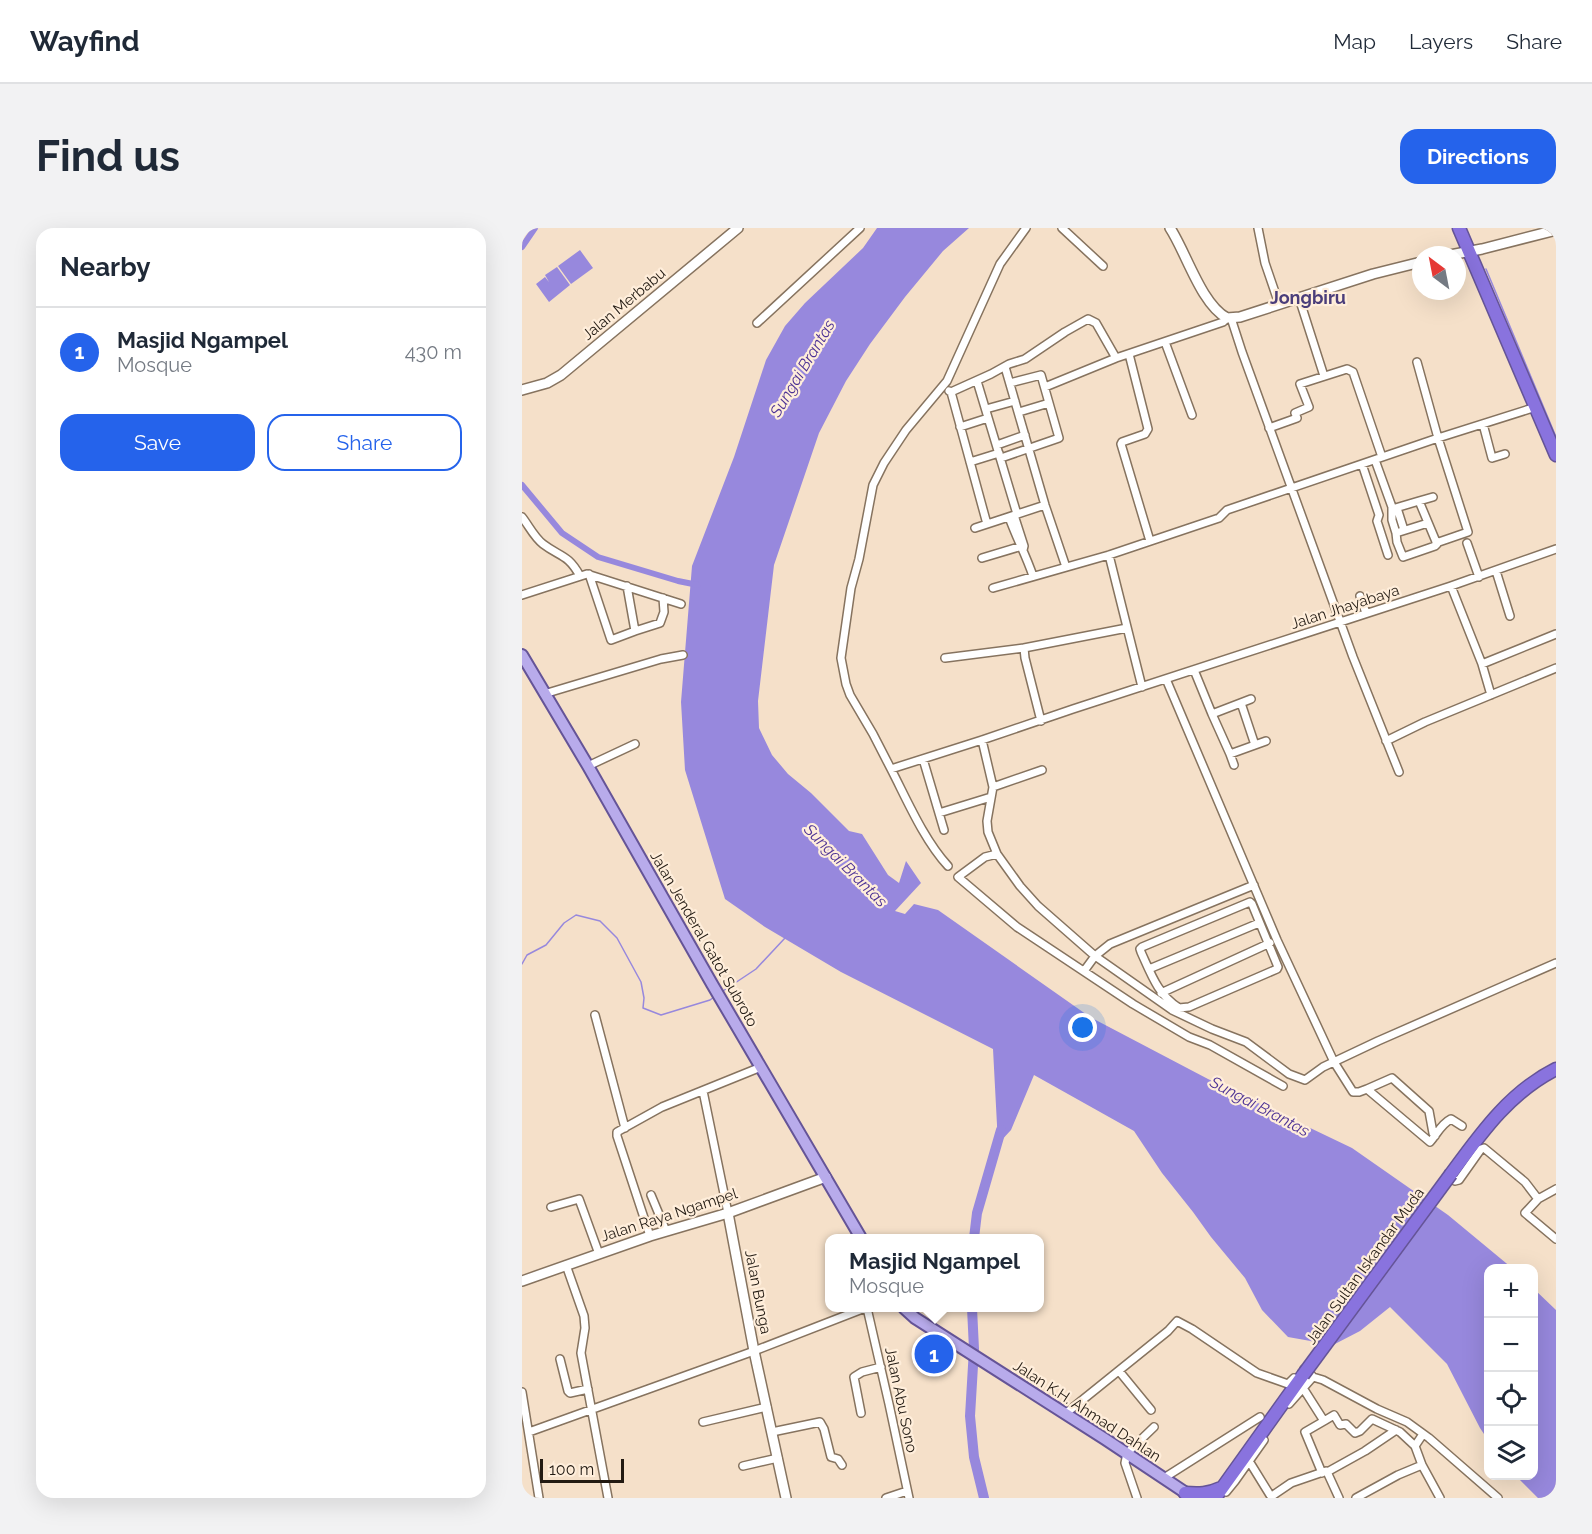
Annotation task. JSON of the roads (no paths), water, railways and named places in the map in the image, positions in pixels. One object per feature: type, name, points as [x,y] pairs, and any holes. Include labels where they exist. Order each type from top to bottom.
[{"type":"highway","points":[[1459,228],[1556,455]]},
{"type":"highway","name":"Jalan Sultan Iskandar Muda","points":[[1220,1495],[1453,1177],[1487,1126],[1509,1102],[1539,1078],[1556,1069]]},
{"type":"highway","points":[[1189,1495],[1211,1493],[1220,1495]]},
{"type":"main road","name":"Jalan Merbabu","points":[[522,390],[547,383],[561,375],[738,228]]},
{"type":"main road","points":[[1170,228],[1204,293],[1215,309],[1229,318],[1412,264]]},
{"type":"main road","points":[[1466,253],[1536,232],[1556,230]]},
{"type":"main road","name":"Jalan Jenderal Gatot Subroto","points":[[522,655],[858,1234]]},
{"type":"main road","name":"Jalan Raya Ngampel","points":[[522,1281],[650,1236],[728,1213],[826,1177]]},
{"type":"main road","name":"Jalan Bunga","points":[[728,1213],[754,1351],[786,1498]]},
{"type":"main road","name":"Jalan K.H. Ahmad Dahlan","points":[[908,1312],[1189,1495]]},
{"type":"street","points":[[757,323],[860,228]]},
{"type":"street","points":[[948,866],[940,858],[910,806],[850,695],[841,658],[850,588],[859,559],[873,485],[884,463],[906,430],[942,388],[966,341],[1000,264],[1026,228]]},
{"type":"street","points":[[1062,228],[1103,266]]},
{"type":"street","points":[[1258,228],[1265,263],[1279,304]]},
{"type":"street","points":[[1299,298],[1324,376]]},
{"type":"street","points":[[1045,387],[1116,358],[1229,318],[1340,622],[1399,772]]},
{"type":"street","points":[[942,388],[951,392],[1025,359],[1083,320],[1088,319],[1096,323],[1116,358]]},
{"type":"street","points":[[1165,342],[1192,416]]},
{"type":"street","points":[[1129,354],[1148,429],[1145,434],[1121,444],[1150,541]]},
{"type":"street","points":[[1395,509],[1392,520],[1403,557],[1468,532],[1438,438],[1418,362]]},
{"type":"street","points":[[1005,367],[1066,567]]},
{"type":"street","points":[[1269,428],[1297,418],[1295,412],[1309,407],[1300,384],[1347,369],[1353,372],[1395,509],[1404,530]]},
{"type":"street","points":[[970,462],[1000,456],[1059,438],[1041,376],[1038,374],[1010,383]]},
{"type":"street","points":[[977,381],[1000,456],[1022,548],[1033,575]]},
{"type":"street","points":[[951,392],[987,524]]},
{"type":"street","points":[[986,409],[1015,401]]},
{"type":"street","points":[[1019,412],[1049,403]]},
{"type":"street","points":[[992,587],[1109,555],[1220,518],[1227,510],[1536,407]]},
{"type":"street","points":[[960,427],[988,418]]},
{"type":"street","points":[[1483,424],[1492,458],[1505,454]]},
{"type":"street","points":[[997,445],[1025,435]]},
{"type":"street","points":[[1362,464],[1388,555]]},
{"type":"street","points":[[1395,509],[1433,497]]},
{"type":"street","points":[[1419,501],[1437,543]]},
{"type":"street","points":[[975,528],[1046,505]]},
{"type":"street","points":[[522,517],[544,545],[567,557],[580,576]]},
{"type":"street","points":[[1396,533],[1428,523]]},
{"type":"street","points":[[1467,543],[1479,577]]},
{"type":"street","points":[[982,558],[1022,548]]},
{"type":"street","name":"Jalan Jhayabaya","points":[[891,769],[1479,577],[1556,549]]},
{"type":"street","points":[[1109,555],[1142,687]]},
{"type":"street","points":[[1496,571],[1510,616]]},
{"type":"street","points":[[589,574],[610,639],[613,640],[660,623],[664,612],[663,598]]},
{"type":"street","points":[[522,595],[589,574],[681,604]]},
{"type":"street","points":[[627,586],[635,631]]},
{"type":"street","points":[[1451,586],[1482,664],[1491,695]]},
{"type":"street","points":[[1360,596],[1366,613]]},
{"type":"street","points":[[945,658],[1024,648],[1127,628]]},
{"type":"street","points":[[1482,664],[1556,634]]},
{"type":"street","points":[[1024,648],[1041,720]]},
{"type":"street","points":[[544,694],[661,659],[683,655]]},
{"type":"street","points":[[1386,741],[1425,722],[1556,668]]},
{"type":"street","points":[[1194,670],[1234,765]]},
{"type":"street","points":[[1166,680],[1277,940],[1334,1062],[1353,1092],[1359,1092],[1392,1078],[1429,1111],[1435,1137]]},
{"type":"street","points":[[1212,714],[1251,699]]},
{"type":"street","points":[[1241,703],[1255,745]]},
{"type":"street","points":[[982,741],[993,787],[988,832],[997,854],[1038,906],[1095,956],[1172,1010],[1251,1044],[1272,1063],[1297,1078],[1305,1080],[1334,1062],[1378,1041],[1556,963]]},
{"type":"street","points":[[1230,754],[1266,741]]},
{"type":"street","points":[[588,766],[635,744]]},
{"type":"street","points":[[923,759],[944,830]]},
{"type":"street","points":[[993,787],[1042,770]]},
{"type":"street","points":[[939,813],[991,798]]},
{"type":"street","points":[[997,854],[985,857],[958,877],[1017,927],[1133,1004],[1189,1037],[1210,1045],[1283,1086]]},
{"type":"street","points":[[1084,972],[1095,956],[1110,944],[1254,885]]},
{"type":"street","points":[[1249,902],[1252,904],[1268,944],[1277,969],[1183,1008],[1175,1006],[1161,993],[1140,950],[1249,902]]},
{"type":"street","points":[[1149,969],[1259,922]]},
{"type":"street","points":[[1161,993],[1277,940]]},
{"type":"street","points":[[595,1015],[625,1128]]},
{"type":"street","points":[[650,1236],[617,1132],[662,1107],[760,1067]]},
{"type":"street","points":[[1367,1089],[1430,1142],[1449,1119],[1462,1126]]},
{"type":"street","name":"Jalan Bunga","points":[[703,1091],[728,1213]]},
{"type":"street","points":[[1453,1177],[1459,1180],[1484,1148],[1525,1182],[1538,1199]]},
{"type":"street","points":[[1556,1190],[1538,1199],[1525,1213],[1556,1239]]},
{"type":"street","points":[[651,1195],[666,1232]]},
{"type":"street","points":[[551,1207],[579,1199],[599,1254]]},
{"type":"street","points":[[566,1265],[584,1316],[585,1328],[581,1353],[608,1498]]},
{"type":"street","points":[[529,1432],[856,1312]]},
{"type":"street","name":"Jalan Abu Sono","points":[[867,1312],[908,1494]]},
{"type":"street","points":[[1065,1414],[1168,1331],[1177,1321],[1257,1373],[1288,1383],[1302,1369],[1309,1372],[1306,1380],[1250,1461],[1235,1481],[1220,1495]]},
{"type":"street","points":[[560,1359],[568,1391],[570,1393],[588,1389]]},
{"type":"street","points":[[861,1413],[854,1377],[880,1367]]},
{"type":"street","points":[[1119,1371],[1151,1410]]},
{"type":"street","points":[[1306,1380],[1324,1421]]},
{"type":"street","points":[[1306,1380],[1323,1380],[1407,1422],[1498,1498]]},
{"type":"street","points":[[522,1392],[539,1498]]},
{"type":"street","points":[[703,1422],[767,1407]]},
{"type":"street","points":[[1339,1498],[1305,1432],[1334,1415],[1340,1425],[1346,1424],[1355,1433],[1372,1419],[1396,1430],[1415,1446],[1422,1465],[1440,1498]]},
{"type":"street","points":[[1164,1478],[1260,1417]]},
{"type":"street","points":[[772,1432],[820,1422],[831,1456],[838,1459],[842,1465]]},
{"type":"street","points":[[1137,1498],[1125,1463],[1127,1453],[1154,1426]]},
{"type":"street","points":[[1250,1461],[1269,1495],[1272,1496],[1291,1483],[1325,1472],[1365,1451],[1396,1430]]},
{"type":"street","points":[[1415,1446],[1423,1434]]},
{"type":"street","points":[[743,1466],[778,1458]]},
{"type":"street","points":[[1356,1498],[1422,1465]]},
{"type":"street","points":[[886,1498],[908,1494]]},
{"type":"water","name":"Sungai Brantas","points":[[877,228],[969,228],[943,251],[870,344],[846,381],[819,433],[774,565],[758,701],[759,728],[772,755],[788,774],[811,793],[849,831],[862,834],[888,875],[899,883],[906,861],[921,883],[895,911],[905,914],[914,904],[938,910],[1090,1017],[1208,1079],[1352,1148],[1448,1215],[1507,1264],[1484,1264],[1484,1434],[1447,1364],[1390,1307],[1360,1331],[1333,1345],[1288,1337],[1262,1310],[1245,1278],[1162,1173],[1134,1131],[1034,1075],[1011,1130],[998,1144],[993,1049],[841,972],[765,927],[725,899],[685,770],[681,702],[692,566],[734,457],[766,360],[785,326],[805,303],[863,248]]},
{"type":"water","points":[[580,250],[593,268],[571,284],[558,266]]},
{"type":"water","points":[[557,267],[570,285],[549,302],[536,284],[545,277],[549,282],[545,275]]},
{"type":"water","points":[[1538,1293],[1556,1310],[1556,1498],[1538,1498],[1520,1480],[1538,1480]]},
{"type":"waterway","points":[[522,247],[535,228]]},
{"type":"waterway","points":[[1486,269],[1556,437]]},
{"type":"waterway","points":[[522,485],[562,533],[598,557],[698,585]]},
{"type":"waterway","points":[[522,964],[527,955],[546,945],[564,923],[576,915],[600,921],[617,938],[641,982],[643,1008],[661,1015],[714,997]]},
{"type":"waterway","points":[[723,991],[756,969],[785,938]]},
{"type":"waterway","points":[[974,1234],[977,1213],[1001,1130]]},
{"type":"waterway","points":[[972,1312],[974,1349],[970,1416],[974,1457],[984,1498]]},
{"type":"place","name":"Masjid Ngampel","points":[[934,1354]]},
{"type":"district","name":"Jongbiru","points":[[1308,298]]}]
